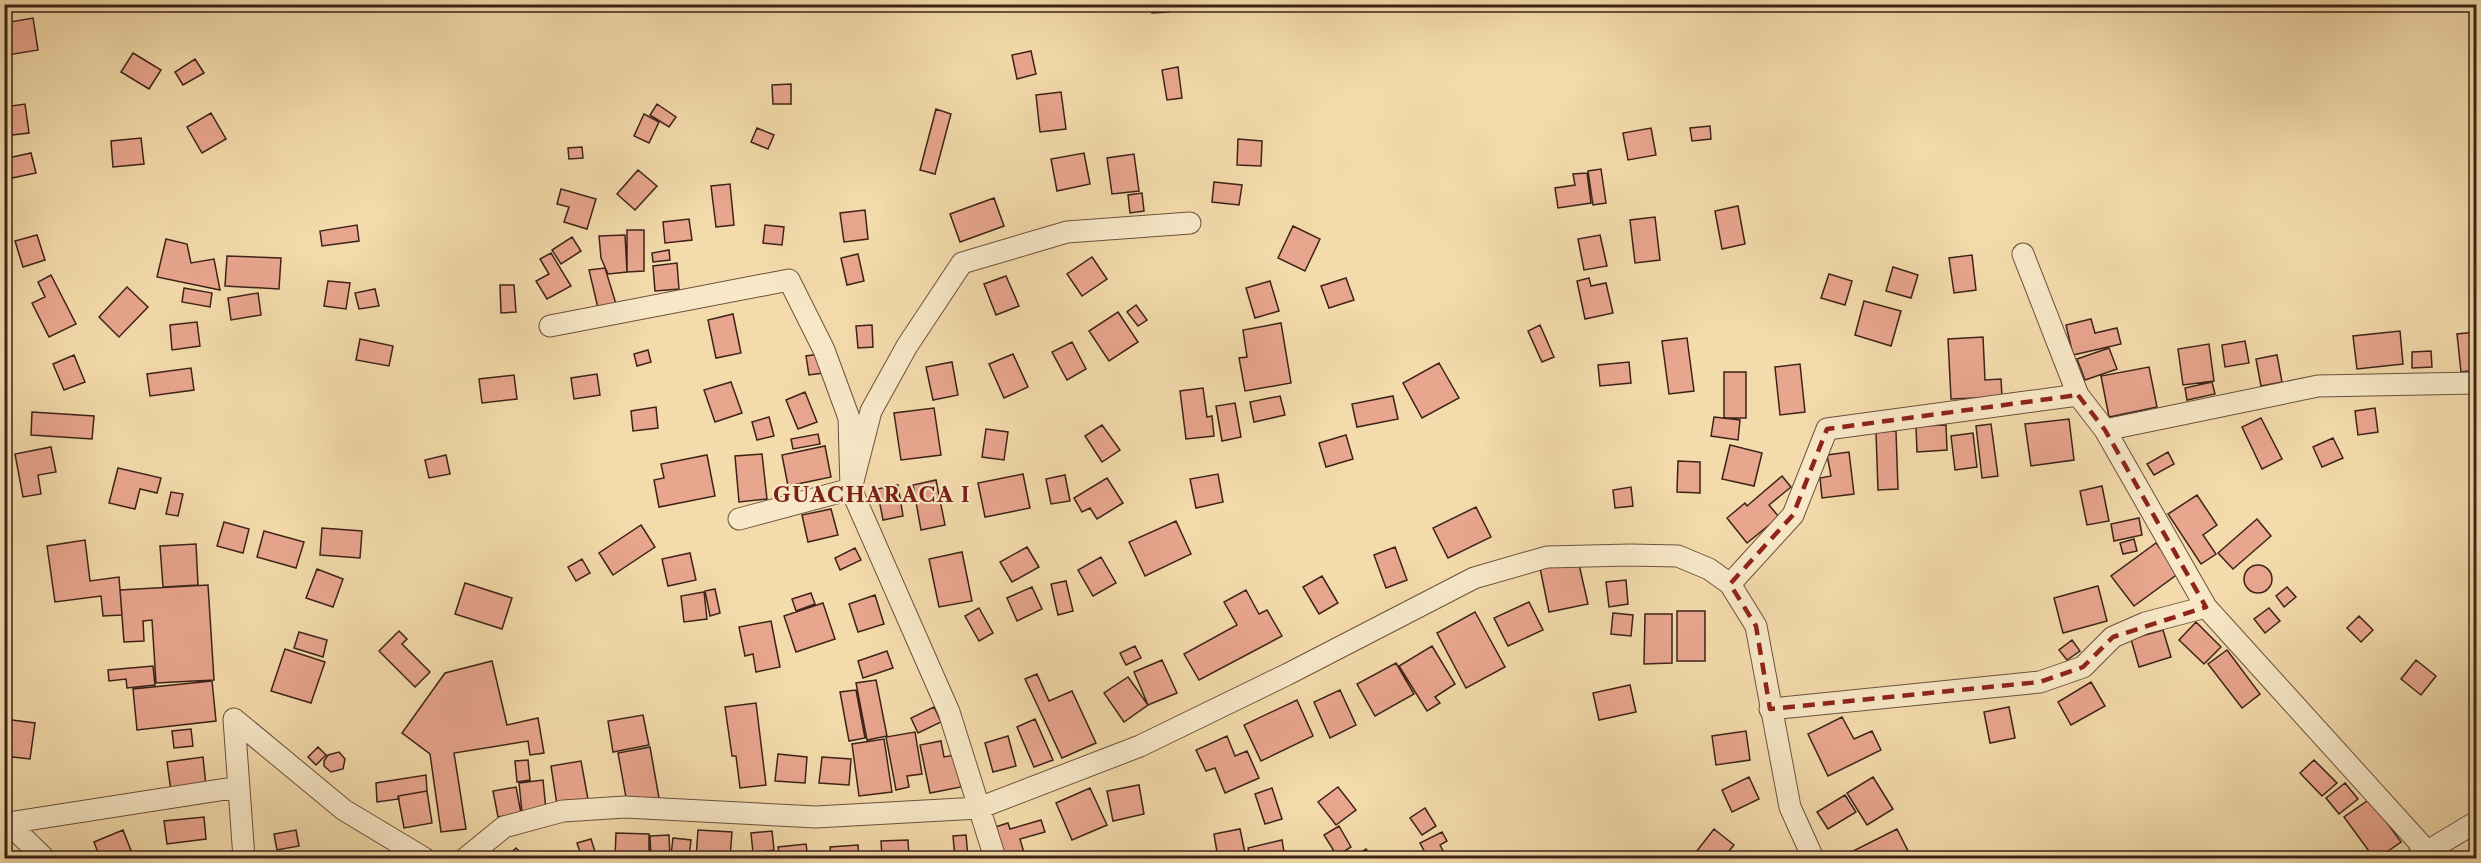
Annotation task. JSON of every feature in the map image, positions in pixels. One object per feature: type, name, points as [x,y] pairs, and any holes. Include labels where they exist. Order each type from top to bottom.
[{"type":"street","points":[[851,489],[871,411],[908,346],[962,262],[1067,232],[1190,223]]},
{"type":"street","points":[[2023,254],[2078,395],[2105,430],[2206,607],[2421,854],[2476,822]]},
{"type":"street","points":[[550,326],[789,280],[824,350],[849,417],[851,489],[949,712],[995,858]]},
{"type":"street","points":[[2105,430],[2318,386],[2476,383]]},
{"type":"street","points":[[1731,584],[1793,515],[1827,429],[2078,395]]},
{"type":"street","points":[[739,519],[851,489]]},
{"type":"street","points":[[466,858],[504,827],[563,811],[625,807],[816,817],[979,808],[1140,746],[1288,674],[1474,578],[1547,557],[1630,555],[1678,556],[1708,569],[1731,584],[1756,626],[1790,807],[1813,858]]},
{"type":"street","points":[[1770,709],[2040,682],[2083,667],[2113,636],[2145,623],[2206,607]]},
{"type":"street","points":[[243,858],[234,719],[344,810],[424,858]]},
{"type":"street","points":[[6,821],[239,787]]},
{"type":"street","points":[[6,821],[44,858]]},
{"type":"highlighted area","points":[[2078,395],[2105,430],[2206,607],[2113,637],[2083,667],[2040,682],[1770,709],[1756,626],[1730,584],[1793,515],[1827,429]]},
{"type":"building","points":[[1152,4],[1168,4],[1169,12],[1152,13]]},
{"type":"building","points":[[33,18],[38,50],[8,55],[4,23]]},
{"type":"building","points":[[1031,51],[1036,74],[1017,79],[1012,55]]},
{"type":"building","points":[[133,53],[161,70],[149,89],[121,72]]},
{"type":"building","points":[[195,59],[204,73],[183,85],[175,72]]},
{"type":"building","points":[[1178,67],[1182,98],[1167,100],[1162,70]]},
{"type":"building","points":[[791,84],[791,104],[773,104],[772,85]]},
{"type":"building","points":[[1061,92],[1066,129],[1040,132],[1036,95]]},
{"type":"building","points":[[4,102],[5,107],[25,104],[29,133],[4,136]]},
{"type":"building","points":[[657,104],[676,117],[669,127],[650,115]]},
{"type":"building","points":[[936,109],[951,114],[935,174],[920,170]]},
{"type":"building","points":[[211,113],[226,139],[202,153],[187,127]]},
{"type":"building","points":[[644,114],[659,122],[649,143],[634,136]]},
{"type":"building","points":[[1710,126],[1711,139],[1692,141],[1690,128]]},
{"type":"building","points":[[757,128],[774,135],[768,149],[751,142]]},
{"type":"building","points":[[1651,128],[1656,155],[1628,160],[1623,133]]},
{"type":"building","points":[[141,138],[144,164],[113,167],[111,141]]},
{"type":"building","points":[[1238,139],[1262,141],[1261,166],[1237,165]]},
{"type":"building","points":[[582,147],[583,158],[569,159],[568,148]]},
{"type":"building","points":[[31,153],[36,173],[12,178],[8,158]]},
{"type":"building","points":[[1084,153],[1090,184],[1057,191],[1051,159]]},
{"type":"building","points":[[1134,154],[1139,191],[1112,194],[1107,158]]},
{"type":"building","points":[[1601,169],[1606,203],[1593,205],[1588,171]]},
{"type":"building","points":[[638,170],[657,186],[635,210],[617,194]]},
{"type":"building","points":[[1587,173],[1591,203],[1558,208],[1555,188],[1575,185],[1573,174]]},
{"type":"building","points":[[1214,182],[1242,185],[1239,205],[1212,202]]},
{"type":"building","points":[[730,184],[734,225],[716,227],[711,186]]},
{"type":"building","points":[[561,189],[596,199],[587,229],[564,222],[569,207],[557,204]]},
{"type":"building","points":[[1142,193],[1144,211],[1130,213],[1128,195]]},
{"type":"building","points":[[994,198],[1004,226],[960,242],[950,214]]},
{"type":"building","points":[[1738,206],[1745,244],[1722,249],[1715,211]]},
{"type":"building","points":[[865,210],[868,239],[844,242],[840,213]]},
{"type":"building","points":[[1655,217],[1660,260],[1635,263],[1630,220]]},
{"type":"building","points":[[689,219],[692,240],[665,243],[663,222]]},
{"type":"building","points":[[357,225],[359,241],[322,246],[320,231]]},
{"type":"building","points":[[765,225],[784,227],[782,245],[763,243]]},
{"type":"building","points":[[1293,226],[1320,239],[1305,271],[1278,258]]},
{"type":"building","points":[[627,230],[644,230],[644,271],[627,272]]},
{"type":"building","points":[[37,235],[45,260],[23,267],[15,241]]},
{"type":"building","points":[[625,235],[627,272],[608,274],[601,258],[599,236]]},
{"type":"building","points":[[1600,235],[1607,266],[1584,270],[1578,239]]},
{"type":"building","points":[[572,237],[581,251],[561,264],[552,250]]},
{"type":"building","points":[[166,239],[187,244],[191,263],[214,259],[220,290],[157,277]]},
{"type":"building","points":[[669,250],[670,260],[653,262],[652,253]]},
{"type":"building","points":[[551,253],[571,286],[547,299],[536,281],[549,274],[540,259]]},
{"type":"building","points":[[858,254],[864,281],[847,285],[841,258]]},
{"type":"building","points":[[1972,255],[1976,290],[1954,293],[1949,258]]},
{"type":"building","points":[[227,256],[281,258],[279,289],[225,286]]},
{"type":"building","points":[[1092,257],[1107,279],[1082,296],[1067,274]]},
{"type":"building","points":[[677,263],[679,289],[655,291],[653,266]]},
{"type":"building","points":[[1893,267],[1918,275],[1911,298],[1886,291]]},
{"type":"building","points":[[605,268],[616,304],[598,308],[589,270]]},
{"type":"building","points":[[1829,274],[1852,281],[1845,305],[1821,298]]},
{"type":"building","points":[[51,275],[76,324],[49,337],[32,303],[45,297],[38,282]]},
{"type":"building","points":[[1006,276],[1019,306],[996,315],[984,284]]},
{"type":"building","points":[[1346,278],[1354,300],[1329,308],[1321,286]]},
{"type":"building","points":[[1589,278],[1591,286],[1606,283],[1613,313],[1585,319],[1577,281]]},
{"type":"building","points":[[328,281],[350,283],[346,309],[324,306]]},
{"type":"building","points":[[1270,281],[1279,311],[1255,318],[1246,288]]},
{"type":"building","points":[[500,285],[514,285],[516,312],[501,313]]},
{"type":"building","points":[[127,287],[148,307],[119,337],[99,317]]},
{"type":"building","points":[[184,288],[212,293],[210,307],[182,302]]},
{"type":"building","points":[[375,289],[379,306],[359,309],[355,293]]},
{"type":"building","points":[[258,293],[261,315],[231,320],[228,298]]},
{"type":"building","points":[[1864,301],[1901,311],[1891,346],[1855,335]]},
{"type":"building","points":[[1136,305],[1147,320],[1138,326],[1127,312]]},
{"type":"building","points":[[1118,312],[1138,342],[1109,361],[1089,331]]},
{"type":"building","points":[[733,314],[741,353],[716,358],[708,320]]},
{"type":"building","points":[[2091,319],[2095,333],[2117,328],[2121,344],[2073,355],[2066,325]]},
{"type":"building","points":[[197,322],[200,346],[172,350],[170,325]]},
{"type":"building","points":[[1281,323],[1291,383],[1245,391],[1239,358],[1247,357],[1243,330]]},
{"type":"building","points":[[872,325],[873,347],[858,348],[856,326]]},
{"type":"building","points":[[1540,325],[1554,357],[1542,362],[1528,331]]},
{"type":"building","points":[[2400,331],[2403,364],[2357,369],[2353,336]]},
{"type":"building","points":[[2476,332],[2476,370],[2461,372],[2457,334]]},
{"type":"building","points":[[1983,337],[1985,380],[2001,379],[2002,397],[1951,399],[1948,339]]},
{"type":"building","points":[[1687,338],[1694,391],[1669,394],[1662,341]]},
{"type":"building","points":[[360,339],[393,346],[389,366],[356,360]]},
{"type":"building","points":[[2245,341],[2249,363],[2225,367],[2222,345]]},
{"type":"building","points":[[1072,342],[1086,369],[1067,380],[1052,352]]},
{"type":"building","points":[[2209,344],[2214,381],[2183,385],[2178,349]]},
{"type":"building","points":[[2109,348],[2117,369],[2085,380],[2077,359]]},
{"type":"building","points":[[648,350],[651,362],[637,366],[634,354]]},
{"type":"building","points":[[2431,351],[2432,367],[2412,368],[2412,352]]},
{"type":"building","points":[[819,354],[823,373],[809,375],[806,356]]},
{"type":"building","points":[[1013,354],[1028,387],[1004,398],[989,364]]},
{"type":"building","points":[[74,355],[85,382],[64,390],[53,364]]},
{"type":"building","points":[[2277,355],[2282,382],[2261,386],[2256,359]]},
{"type":"building","points":[[952,362],[958,395],[933,400],[926,367]]},
{"type":"building","points":[[1629,362],[1631,383],[1600,386],[1598,365]]},
{"type":"building","points":[[1439,363],[1459,398],[1422,418],[1403,383]]},
{"type":"building","points":[[1800,364],[1805,412],[1780,415],[1775,367]]},
{"type":"building","points":[[2149,367],[2157,407],[2109,417],[2101,376]]},
{"type":"building","points":[[191,368],[194,390],[150,396],[147,374]]},
{"type":"building","points":[[1724,372],[1746,372],[1746,418],[1724,418]]},
{"type":"building","points":[[597,374],[600,395],[574,399],[571,378]]},
{"type":"building","points":[[514,375],[517,399],[482,403],[479,379]]},
{"type":"building","points":[[731,382],[742,413],[715,422],[704,390]]},
{"type":"building","points":[[2212,382],[2215,394],[2187,400],[2185,388]]},
{"type":"building","points":[[1203,388],[1207,417],[1212,416],[1214,436],[1186,439],[1180,391]]},
{"type":"building","points":[[805,392],[817,422],[798,429],[786,400]]},
{"type":"building","points":[[1280,396],[1285,415],[1254,422],[1250,402]]},
{"type":"building","points":[[1393,396],[1398,419],[1357,427],[1352,404]]},
{"type":"building","points":[[1235,403],[1241,437],[1222,441],[1216,406]]},
{"type":"building","points":[[656,407],[658,428],[633,431],[631,411]]},
{"type":"building","points":[[934,408],[941,455],[901,460],[894,413]]},
{"type":"building","points":[[2375,408],[2378,432],[2358,435],[2355,411]]},
{"type":"building","points":[[32,412],[94,416],[92,439],[31,435]]},
{"type":"building","points":[[769,417],[774,436],[757,440],[752,422]]},
{"type":"building","points":[[1714,417],[1740,420],[1738,440],[1711,436]]},
{"type":"building","points":[[2261,418],[2282,459],[2262,469],[2242,427]]},
{"type":"building","points":[[2069,419],[2074,460],[2031,466],[2025,424]]},
{"type":"building","points":[[1991,424],[1998,476],[1982,478],[1976,426]]},
{"type":"building","points":[[1102,425],[1120,450],[1102,462],[1085,436]]},
{"type":"building","points":[[1946,425],[1947,450],[1917,452],[1916,426]]},
{"type":"building","points":[[986,429],[1008,432],[1004,460],[982,457]]},
{"type":"building","points":[[1896,431],[1898,489],[1878,490],[1876,432]]},
{"type":"building","points":[[1973,433],[1977,467],[1955,470],[1951,436]]},
{"type":"building","points":[[818,434],[820,444],[793,449],[791,439]]},
{"type":"building","points":[[1346,435],[1353,459],[1326,467],[1319,443]]},
{"type":"building","points":[[2333,438],[2343,458],[2322,467],[2313,447]]},
{"type":"building","points":[[1730,445],[1762,453],[1754,486],[1722,479]]},
{"type":"building","points":[[825,446],[831,477],[788,486],[782,455]]},
{"type":"building","points":[[51,447],[56,472],[38,475],[41,494],[23,497],[15,454]]},
{"type":"building","points":[[1849,452],[1854,494],[1822,498],[1820,478],[1831,476],[1827,455]]},
{"type":"building","points":[[2168,452],[2174,464],[2154,475],[2147,464]]},
{"type":"building","points":[[762,454],[767,499],[739,502],[735,456]]},
{"type":"building","points":[[446,455],[450,474],[429,478],[425,460]]},
{"type":"building","points":[[707,455],[715,496],[659,507],[654,480],[664,478],[661,464]]},
{"type":"building","points":[[1678,461],[1700,462],[1700,493],[1677,492]]},
{"type":"building","points":[[118,468],[161,478],[157,493],[140,489],[135,509],[109,503]]},
{"type":"building","points":[[1023,474],[1030,508],[985,517],[978,483]]},
{"type":"building","points":[[1218,474],[1223,502],[1196,508],[1190,479]]},
{"type":"building","points":[[1065,475],[1070,501],[1051,504],[1046,479]]},
{"type":"building","points":[[1782,476],[1791,487],[1769,505],[1779,517],[1747,543],[1727,518],[1745,503],[1747,506]]},
{"type":"building","points":[[1107,478],[1123,503],[1097,519],[1090,508],[1082,512],[1074,498]]},
{"type":"building","points":[[936,480],[945,525],[921,530],[913,485]]},
{"type":"building","points":[[898,485],[903,516],[883,520],[877,489]]},
{"type":"building","points":[[2102,486],[2109,521],[2087,525],[2080,491]]},
{"type":"building","points":[[1631,487],[1633,506],[1615,508],[1613,490]]},
{"type":"building","points":[[171,492],[183,494],[178,516],[166,514]]},
{"type":"building","points":[[2197,495],[2217,525],[2203,535],[2216,554],[2201,564],[2168,514]]},
{"type":"building","points":[[1476,507],[1491,537],[1448,558],[1433,528]]},
{"type":"building","points":[[831,509],[838,535],[808,542],[802,515]]},
{"type":"building","points":[[2139,518],[2142,535],[2114,541],[2111,524]]},
{"type":"building","points":[[2257,519],[2271,536],[2233,569],[2218,553]]},
{"type":"building","points":[[1176,521],[1191,554],[1145,576],[1129,542]]},
{"type":"building","points":[[224,522],[249,529],[243,553],[217,546]]},
{"type":"building","points":[[641,525],[655,547],[613,575],[599,553]]},
{"type":"building","points":[[322,528],[362,531],[360,558],[320,555]]},
{"type":"building","points":[[264,531],[304,542],[296,568],[257,557]]},
{"type":"building","points":[[2134,539],[2137,551],[2123,554],[2120,543]]},
{"type":"building","points":[[85,540],[90,581],[119,577],[122,615],[103,616],[101,596],[55,602],[47,546]]},
{"type":"building","points":[[2156,543],[2179,573],[2134,606],[2111,576]]},
{"type":"building","points":[[196,544],[198,585],[163,587],[160,546]]},
{"type":"building","points":[[1027,547],[1039,567],[1012,582],[1000,562]]},
{"type":"building","points":[[1395,547],[1407,580],[1386,588],[1374,555]]},
{"type":"building","points":[[855,548],[861,560],[840,570],[835,558]]},
{"type":"building","points":[[962,552],[972,601],[939,607],[929,559]]},
{"type":"building","points":[[690,553],[696,580],[668,586],[662,559]]},
{"type":"building","points":[[1101,557],[1116,583],[1093,596],[1078,570]]},
{"type":"building","points":[[582,559],[590,573],[576,581],[568,567]]},
{"type":"building","points":[[1578,560],[1588,604],[1549,612],[1540,568]]},
{"type":"building","points":[[2258,565],[2268,569],[2272,579],[2268,589],[2258,593],[2248,589],[2244,579],[2248,569]]},
{"type":"building","points":[[317,569],[343,579],[333,607],[306,598]]},
{"type":"building","points":[[1322,576],[1338,603],[1319,614],[1303,587]]},
{"type":"building","points":[[1626,580],[1628,604],[1609,607],[1606,582]]},
{"type":"building","points":[[1066,581],[1073,611],[1058,615],[1051,584]]},
{"type":"building","points":[[465,583],[512,598],[502,629],[455,614]]},
{"type":"building","points":[[208,585],[214,680],[156,683],[152,620],[143,621],[144,641],[124,642],[120,590]]},
{"type":"building","points":[[2098,586],[2107,621],[2063,633],[2054,598]]},
{"type":"building","points":[[1032,587],[1042,609],[1017,621],[1007,598]]},
{"type":"building","points":[[2287,587],[2296,597],[2284,607],[2276,596]]},
{"type":"building","points":[[715,589],[720,613],[710,616],[705,591]]},
{"type":"building","points":[[1246,590],[1259,614],[1267,610],[1282,636],[1199,680],[1184,654],[1237,625],[1224,602]]},
{"type":"building","points":[[704,592],[707,619],[684,622],[681,596]]},
{"type":"building","points":[[811,593],[815,604],[796,611],[792,599]]},
{"type":"building","points":[[875,595],[884,624],[858,632],[849,604]]},
{"type":"building","points":[[1529,602],[1543,630],[1508,646],[1494,618]]},
{"type":"building","points":[[823,603],[835,639],[796,652],[784,616]]},
{"type":"building","points":[[979,608],[993,633],[979,641],[965,616]]},
{"type":"building","points":[[2269,608],[2280,621],[2265,633],[2254,619]]},
{"type":"building","points":[[1677,611],[1705,611],[1705,661],[1677,661]]},
{"type":"building","points":[[1475,612],[1505,667],[1466,688],[1437,633]]},
{"type":"building","points":[[1613,613],[1633,615],[1631,636],[1611,634]]},
{"type":"building","points":[[1645,614],[1672,614],[1672,663],[1644,664]]},
{"type":"building","points":[[2359,616],[2373,630],[2361,642],[2347,628]]},
{"type":"building","points":[[771,621],[780,667],[756,672],[753,654],[745,656],[739,627]]},
{"type":"building","points":[[2196,622],[2221,647],[2204,664],[2179,640]]},
{"type":"building","points":[[2163,630],[2171,657],[2139,667],[2131,639]]},
{"type":"building","points":[[399,631],[407,639],[402,644],[430,672],[415,687],[379,651]]},
{"type":"building","points":[[299,632],[327,640],[323,657],[294,648]]},
{"type":"building","points":[[2072,640],[2080,651],[2067,660],[2059,650]]},
{"type":"building","points":[[1135,646],[1141,658],[1126,665],[1120,653]]},
{"type":"building","points":[[1432,646],[1455,684],[1435,697],[1440,703],[1427,711],[1399,666]]},
{"type":"building","points":[[285,649],[325,662],[311,703],[271,691]]},
{"type":"building","points":[[2227,650],[2260,694],[2242,708],[2208,664]]},
{"type":"building","points":[[887,651],[893,668],[863,678],[858,661]]},
{"type":"building","points":[[1162,660],[1177,693],[1148,705],[1134,672]]},
{"type":"building","points":[[2416,660],[2436,676],[2421,695],[2401,679]]},
{"type":"building","points":[[492,661],[507,725],[538,718],[544,753],[530,755],[528,741],[454,753],[466,829],[441,832],[430,754],[402,733],[445,673]]},
{"type":"building","points":[[1396,663],[1414,694],[1375,716],[1357,684]]},
{"type":"building","points":[[153,666],[155,685],[127,688],[126,679],[109,681],[108,670]]},
{"type":"building","points":[[1037,674],[1049,701],[1072,691],[1096,743],[1062,758],[1025,679]]},
{"type":"building","points":[[1128,677],[1148,705],[1124,722],[1104,693]]},
{"type":"building","points":[[876,680],[887,736],[867,740],[856,683]]},
{"type":"building","points":[[212,681],[216,721],[137,730],[133,689]]},
{"type":"building","points":[[2091,682],[2105,706],[2071,725],[2058,702]]},
{"type":"building","points":[[1630,685],[1636,712],[1599,720],[1593,693]]},
{"type":"building","points":[[856,690],[865,738],[849,741],[840,692]]},
{"type":"building","points":[[1340,690],[1356,725],[1330,738],[1314,702]]},
{"type":"building","points":[[1297,700],[1313,736],[1261,761],[1244,725]]},
{"type":"building","points":[[756,703],[766,785],[740,788],[736,756],[732,756],[725,707]]},
{"type":"building","points":[[934,707],[941,722],[918,733],[911,718]]},
{"type":"building","points":[[2009,707],[2015,738],[1990,743],[1984,712]]},
{"type":"building","points":[[643,715],[649,745],[613,752],[608,721]]},
{"type":"building","points":[[1842,717],[1854,739],[1872,731],[1881,750],[1828,776],[1808,734]]},
{"type":"building","points":[[4,719],[35,723],[30,759],[4,756]]},
{"type":"building","points":[[1035,719],[1053,760],[1034,767],[1017,727]]},
{"type":"building","points":[[191,729],[193,746],[174,748],[172,731]]},
{"type":"building","points":[[1746,731],[1750,760],[1716,765],[1712,736]]},
{"type":"building","points":[[915,732],[922,774],[907,776],[909,787],[896,790],[886,737]]},
{"type":"building","points":[[1008,736],[1016,766],[993,772],[985,743]]},
{"type":"building","points":[[1227,736],[1235,756],[1247,751],[1259,778],[1225,793],[1215,768],[1206,771],[1196,750]]},
{"type":"building","points":[[884,739],[892,792],[859,796],[852,744]]},
{"type":"building","points":[[941,741],[944,757],[955,755],[961,787],[930,793],[920,745]]},
{"type":"building","points":[[318,747],[326,755],[316,765],[308,757]]},
{"type":"building","points":[[650,747],[659,798],[627,803],[618,753]]},
{"type":"building","points":[[339,752],[345,759],[343,769],[331,772],[324,766],[324,761],[328,755]]},
{"type":"building","points":[[778,754],[807,757],[805,783],[775,781]]},
{"type":"building","points":[[203,757],[206,786],[171,791],[167,762]]},
{"type":"building","points":[[822,757],[851,759],[849,785],[819,783]]},
{"type":"building","points":[[528,760],[530,780],[517,782],[515,761]]},
{"type":"building","points":[[2314,760],[2337,783],[2322,796],[2300,773]]},
{"type":"building","points":[[581,761],[589,805],[558,811],[551,766]]},
{"type":"building","points":[[426,775],[427,791],[377,802],[376,783]]},
{"type":"building","points":[[1749,777],[1759,799],[1732,812],[1722,790]]},
{"type":"building","points":[[1873,777],[1893,809],[1867,825],[1847,793]]},
{"type":"building","points":[[543,780],[546,810],[522,812],[519,783]]},
{"type":"building","points":[[2345,783],[2358,799],[2339,814],[2326,798]]},
{"type":"building","points":[[1139,785],[1144,814],[1113,821],[1107,791]]},
{"type":"building","points":[[516,787],[521,813],[498,817],[493,791]]},
{"type":"building","points":[[1338,787],[1356,810],[1336,825],[1318,802]]},
{"type":"building","points":[[1090,788],[1107,825],[1072,840],[1056,803]]},
{"type":"building","points":[[1272,788],[1282,819],[1265,824],[1255,794]]},
{"type":"building","points":[[427,791],[432,823],[404,828],[398,796]]},
{"type":"building","points":[[1845,795],[1856,812],[1828,829],[1817,812]]},
{"type":"building","points":[[2370,799],[2401,842],[2378,858],[2374,858],[2344,817]]},
{"type":"building","points":[[1425,808],[1436,826],[1422,835],[1410,818]]},
{"type":"building","points":[[204,817],[206,839],[167,844],[164,821]]},
{"type":"building","points":[[1041,820],[1045,832],[1020,839],[1024,853],[1002,858],[992,828],[1008,823],[1010,829]]},
{"type":"building","points":[[1339,826],[1351,847],[1337,856],[1324,835]]},
{"type":"building","points":[[1240,829],[1245,853],[1218,858],[1214,834]]},
{"type":"building","points":[[1714,829],[1734,845],[1723,858],[1701,858],[1696,852]]},
{"type":"building","points":[[1897,829],[1910,855],[1904,858],[1849,858],[1847,854]]},
{"type":"building","points":[[123,830],[132,853],[120,858],[100,858],[94,842]]},
{"type":"building","points":[[296,830],[299,846],[277,850],[274,834]]},
{"type":"building","points":[[698,830],[732,832],[730,858],[696,858]]},
{"type":"building","points":[[772,831],[774,850],[753,853],[751,833]]},
{"type":"building","points":[[1442,832],[1447,841],[1440,845],[1447,858],[1428,858],[1420,843]]},
{"type":"building","points":[[616,833],[649,834],[649,858],[615,858]]},
{"type":"building","points":[[669,835],[670,858],[651,858],[650,836]]},
{"type":"building","points":[[966,835],[968,858],[955,858],[953,836]]},
{"type":"building","points":[[673,838],[691,840],[689,857],[671,855]]},
{"type":"building","points":[[591,839],[597,858],[582,858],[577,843]]},
{"type":"building","points":[[908,840],[909,858],[882,858],[881,841]]},
{"type":"building","points":[[1282,840],[1285,858],[1251,858],[1248,848]]},
{"type":"building","points":[[806,844],[808,858],[780,858],[778,847]]},
{"type":"building","points":[[858,845],[859,858],[831,858],[830,847]]},
{"type":"building","points":[[516,848],[526,858],[505,858]]},
{"type":"building","points":[[1366,849],[1372,858],[1352,858]]},
{"type":"building","points":[[1419,853],[1423,858],[1411,858]]},
{"type":"district","name":"GUACHARACA I","points":[[872,494]]}]
